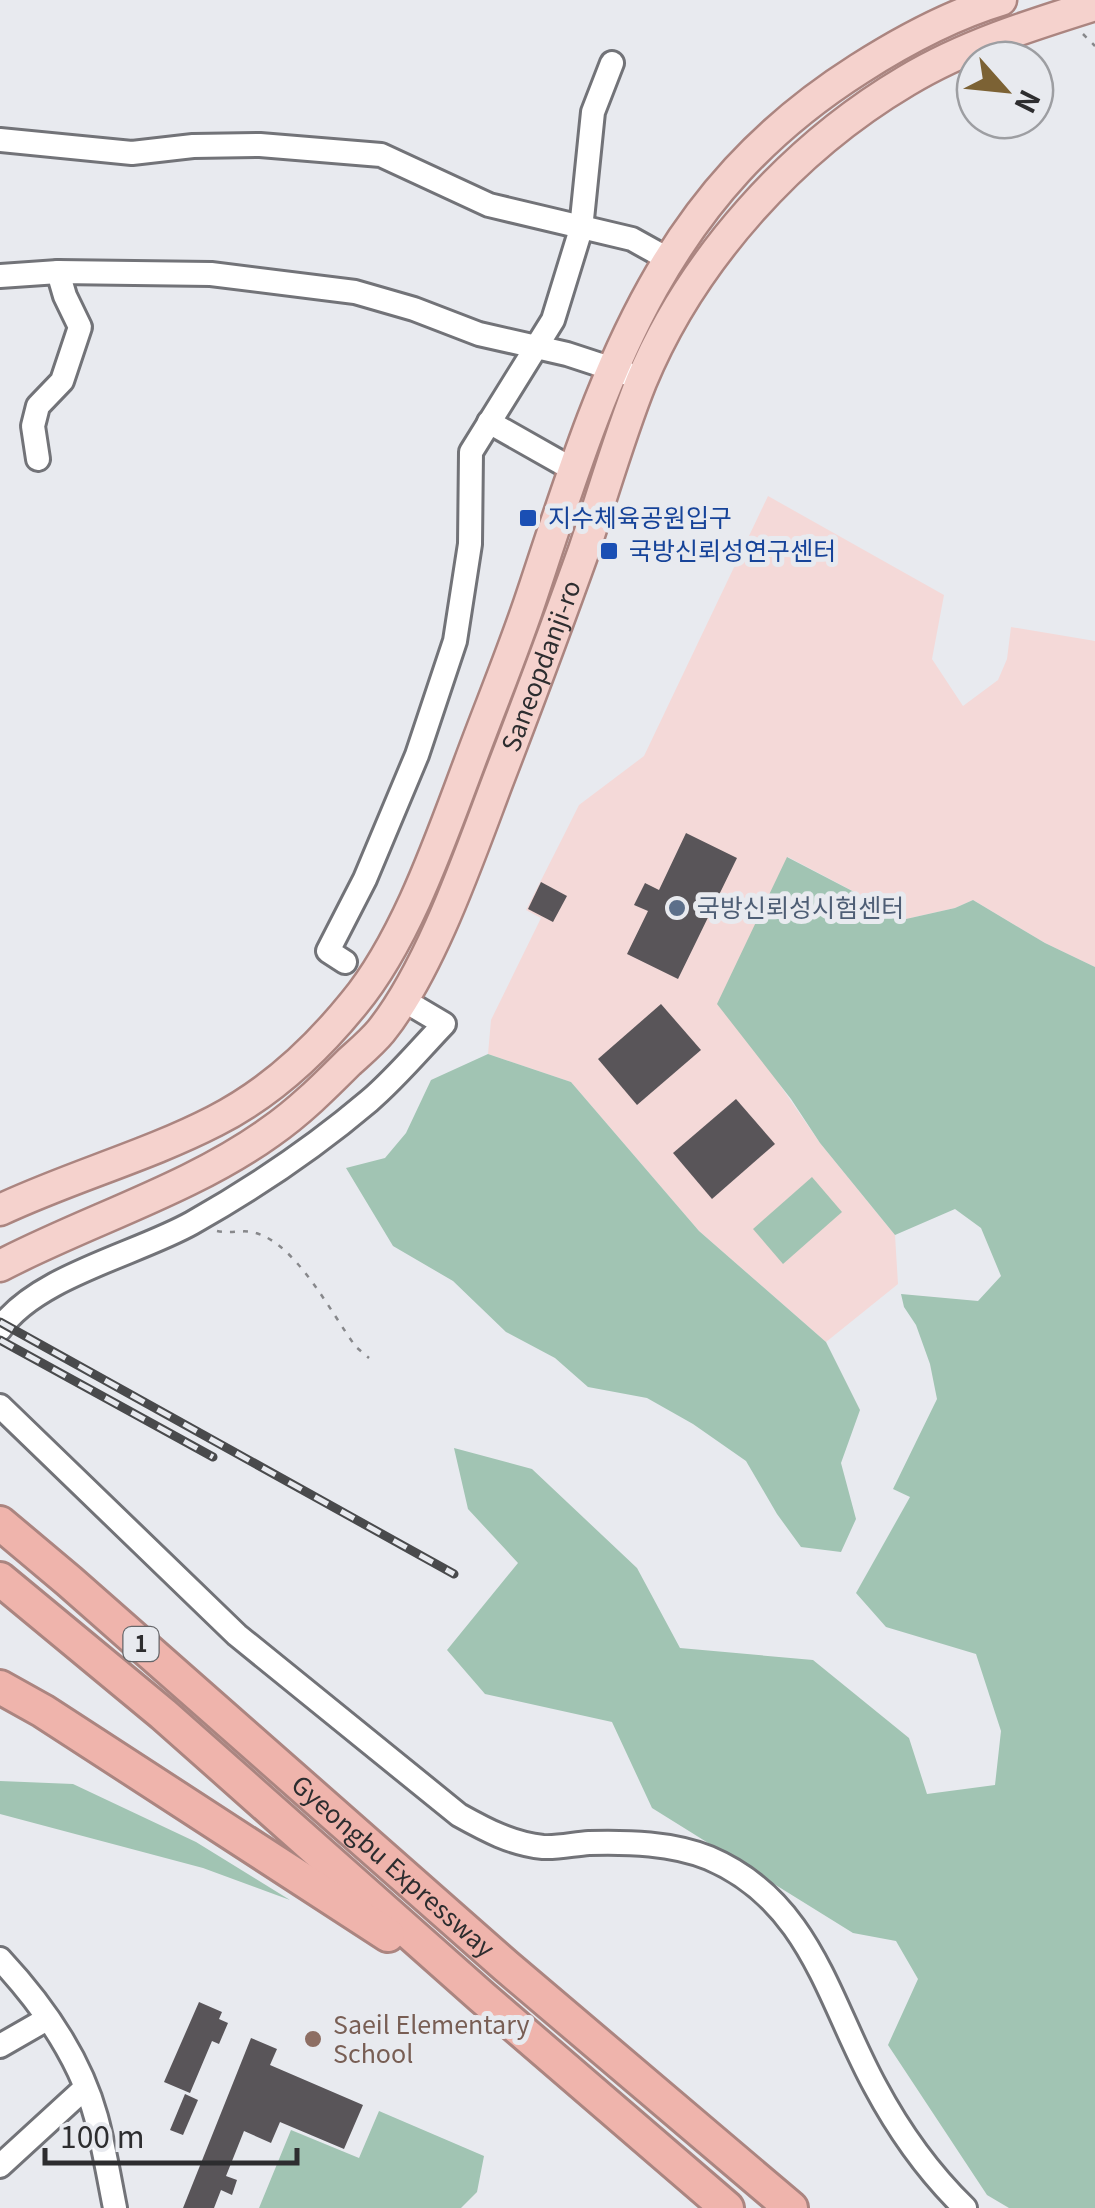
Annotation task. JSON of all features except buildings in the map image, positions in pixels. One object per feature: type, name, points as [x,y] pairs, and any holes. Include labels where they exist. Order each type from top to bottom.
[{"type":"highway","name":"Gyeongbu Expressway","points":[[0,1523],[506,1966],[792,2208]]},
{"type":"highway","name":"Gyeongbu Expressway","points":[[0,1579],[164,1714],[727,2208]]},
{"type":"highway","points":[[0,1688],[155,1783],[482,1997]]},
{"type":"main road","name":"Saneopdanji-ro","points":[[0,1210],[214,1122],[242,1106],[290,1070],[353,1005],[392,947],[450,816],[532,596],[572,469],[612,368],[668,259],[736,170],[775,130],[819,95],[921,33],[1001,0]]},
{"type":"main road","name":"Saneopdanji-ro","points":[[0,1266],[141,1200],[267,1134],[312,1099],[382,1030],[423,962],[481,827],[559,620],[642,380],[687,296],[732,230],[787,171],[847,120],[908,80],[962,53],[1095,5]]},
{"type":"street","points":[[345,962],[328,951],[365,880],[410,773],[455,641],[470,544],[472,452],[553,320],[581,229],[594,112],[612,63]]},
{"type":"street","points":[[0,140],[132,153],[193,146],[260,145],[381,155],[489,204],[632,239],[668,259]]},
{"type":"street","points":[[0,276],[58,272],[212,274],[356,292],[479,334],[612,368],[642,380]]},
{"type":"street","points":[[38,459],[34,426],[38,406],[62,381],[80,326],[64,296],[58,272]]},
{"type":"street","points":[[489,422],[572,469]]},
{"type":"street","points":[[0,1329],[18,1307],[54,1285],[191,1224],[275,1170],[370,1100],[444,1024],[417,1008]]},
{"type":"street","points":[[0,1406],[237,1635],[459,1815],[498,1837],[544,1847],[588,1843],[673,1848],[710,1859],[748,1883],[804,1938],[828,1980],[874,2085],[906,2138],[942,2186],[965,2208]]},
{"type":"street","points":[[0,1959],[47,2019],[86,2088],[96,2116],[115,2208]]},
{"type":"street","points":[[0,2046],[47,2019]]},
{"type":"street","points":[[0,2166],[86,2088]]},
{"type":"path","points":[[191,1224],[223,1232],[252,1232],[272,1239],[292,1256],[356,1347],[369,1358]]},
{"type":"shaded area","points":[[768,496],[944,595],[932,659],[963,706],[998,680],[1007,659],[1011,627],[1095,641],[1095,967],[1045,943],[973,900],[906,919],[788,857],[773,1075],[820,1143],[895,1235],[898,1284],[826,1342],[699,1231],[571,1082],[488,1054],[491,1020],[541,918],[526,910],[579,805],[644,756]]},
{"type":"green space","points":[[787,857],[906,919],[973,900],[1045,943],[1095,967],[1095,2208],[1009,2208],[987,2195],[888,2045],[918,1979],[896,1941],[853,1933],[652,1808],[612,1722],[485,1694],[447,1650],[518,1563],[468,1509],[454,1448],[532,1469],[637,1568],[680,1648],[813,1660],[909,1738],[927,1794],[995,1785],[1001,1731],[976,1654],[886,1627],[856,1593],[910,1497],[893,1489],[937,1399],[930,1364],[901,1294],[978,1301],[1001,1276],[981,1228],[955,1209],[895,1235],[820,1143],[717,1004]]},
{"type":"green space","points":[[488,1054],[571,1082],[699,1231],[826,1342],[860,1410],[841,1463],[856,1519],[841,1552],[801,1547],[746,1461],[693,1424],[647,1398],[588,1387],[555,1358],[506,1332],[453,1281],[393,1246],[346,1168],[385,1158],[406,1133],[431,1080]]},
{"type":"green space","points":[[812,1177],[842,1212],[783,1264],[753,1229]]},
{"type":"green space","points":[[0,1781],[73,1784],[196,1842],[290,1900],[203,1868],[0,1814]]},
{"type":"green space","points":[[379,2111],[484,2156],[477,2192],[461,2208],[259,2208],[291,2130],[359,2158]]},
{"type":"railway","points":[[0,1322],[454,1574]]},
{"type":"railway","points":[[0,1340],[213,1457]]},
{"type":"place","name":"지수체육공원입구","points":[[528,518]]},
{"type":"place","name":"국방신뢰성연구센터","points":[[609,551]]},
{"type":"place","name":"국방신뢰성시험센터","points":[[677,908]]},
{"type":"place","name":"Saeil Elementary School","points":[[313,2039]]}]
